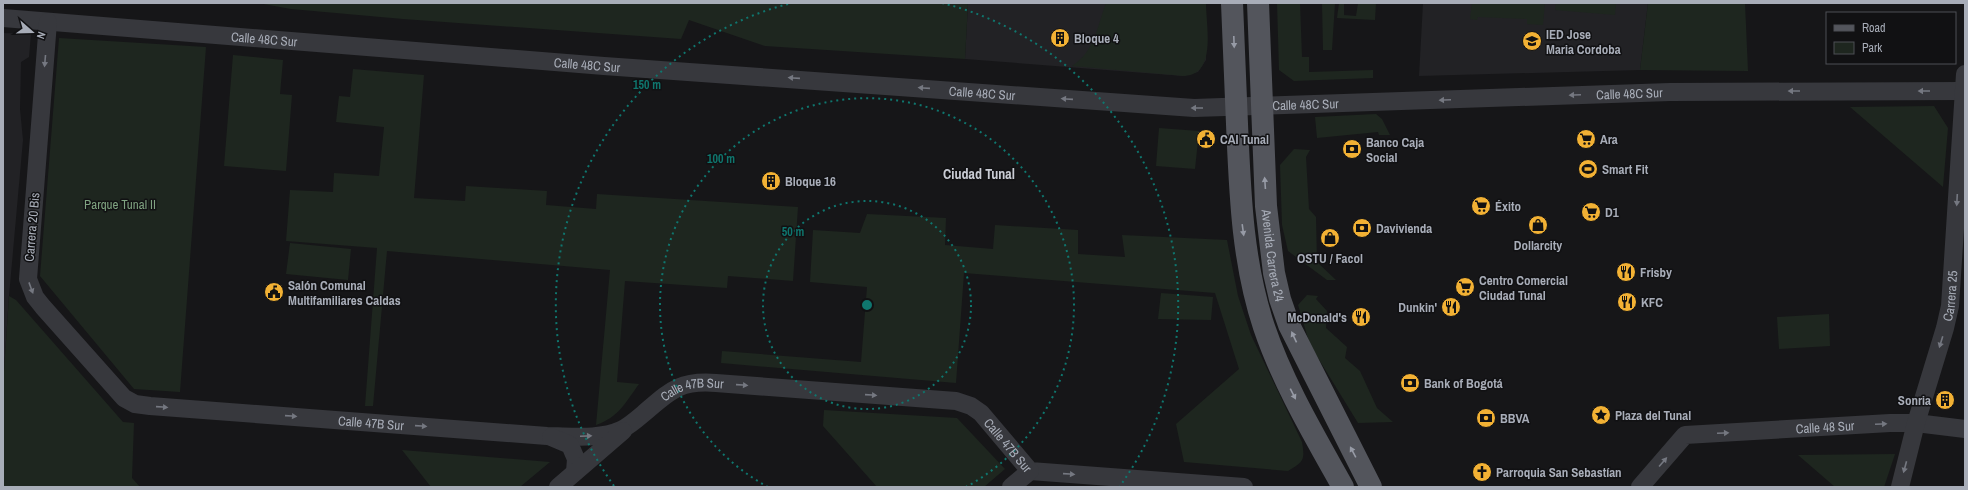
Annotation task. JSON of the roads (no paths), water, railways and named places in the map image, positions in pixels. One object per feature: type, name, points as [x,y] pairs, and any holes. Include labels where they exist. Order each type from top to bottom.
[{"type":"main road","name":"Avenida Carrera 24","points":[[1232,3],[1242,220],[1248,264],[1257,306],[1284,378],[1343,487]]},
{"type":"main road","name":"Avenida Carrera 24","points":[[1258,3],[1261,106],[1269,239],[1280,299],[1296,342],[1371,487]]},
{"type":"street","name":"Calle 48C Sur","points":[[3,18],[223,34],[610,66],[1179,107],[1236,107],[1964,82]]},
{"type":"street","name":"Carrera 20 Bis","points":[[48,22],[28,279],[30,288],[39,302],[124,398]]},
{"type":"street","name":"Carrera 25","points":[[1900,487],[1916,424],[1946,328],[1950,306],[1964,82]]},
{"type":"street","name":"Calle 47B Sur","points":[[124,398],[136,404],[150,406],[547,436],[605,434],[615,432],[630,425],[672,390],[693,382],[956,401],[971,406],[981,413],[1030,471],[1244,487]]},
{"type":"street","name":"Calle 48 Sur","points":[[1640,487],[1684,435],[1890,423],[1965,429]]},
{"type":"street","points":[[558,487],[630,425]]},
{"type":"street","points":[[547,436],[570,446],[576,459],[575,472]]},
{"type":"street","points":[[1011,487],[1030,471]]},
{"type":"place","name":"Bloque 4","points":[[1060,38]]},
{"type":"place","name":"IED Jose Maria Cordoba","points":[[1532,41]]},
{"type":"place","name":"CAI Tunal","points":[[1206,139]]},
{"type":"place","name":"Ara","points":[[1586,139]]},
{"type":"place","name":"Banco Caja Social","points":[[1352,149]]},
{"type":"place","name":"Smart Fit","points":[[1588,169]]},
{"type":"place","name":"Bloque 16","points":[[771,181]]},
{"type":"place","name":"Éxito","points":[[1481,206]]},
{"type":"place","name":"D1","points":[[1591,212]]},
{"type":"place","name":"Dollarcity","points":[[1538,225]]},
{"type":"place","name":"Davivienda","points":[[1362,228]]},
{"type":"place","name":"OSTU / Facol","points":[[1330,238]]},
{"type":"place","name":"Frisby","points":[[1626,272]]},
{"type":"place","name":"Centro Comercial Ciudad Tunal","points":[[1465,287]]},
{"type":"place","name":"Salón Comunal Multifamiliares Caldas","points":[[274,292]]},
{"type":"place","name":"KFC","points":[[1627,302]]},
{"type":"place","name":"Dunkin'","points":[[1451,307]]},
{"type":"place","name":"McDonald's","points":[[1361,317]]},
{"type":"place","name":"Bank of Bogotá","points":[[1410,383]]},
{"type":"place","name":"Sonria","points":[[1945,400]]},
{"type":"place","name":"Plaza del Tunal","points":[[1601,415]]},
{"type":"place","name":"BBVA","points":[[1486,418]]},
{"type":"place","name":"Parroquia San Sebastían","points":[[1482,472]]},
{"type":"district","name":"Ciudad Tunal","points":[[979,174]]},
{"type":"park label","name":"Parque Tunal II","points":[[120,204]]}]
